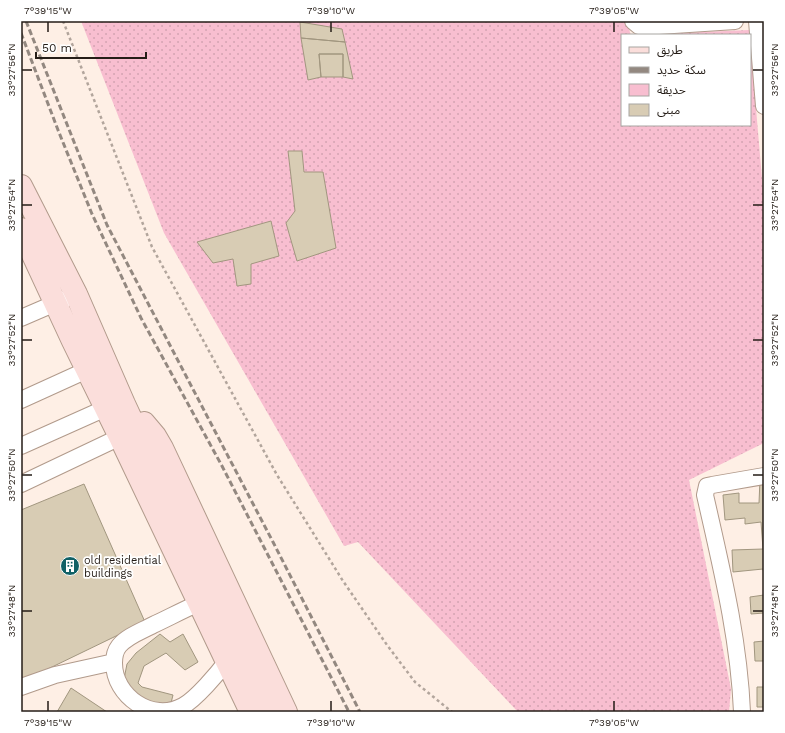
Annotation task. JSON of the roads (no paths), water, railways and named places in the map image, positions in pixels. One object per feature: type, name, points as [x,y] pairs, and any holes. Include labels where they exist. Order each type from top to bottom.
[{"type":"street","points":[[633,21],[643,27],[693,22],[735,21]]},
{"type":"street","points":[[757,21],[764,106]]},
{"type":"street","points":[[21,186],[76,294],[115,406],[198,563],[268,712]]},
{"type":"street","points":[[21,229],[87,370],[115,406],[146,424],[162,448],[286,712]]},
{"type":"street","points":[[21,318],[76,294]]},
{"type":"street","points":[[21,400],[87,370]]},
{"type":"street","points":[[115,406],[120,436],[251,712]]},
{"type":"street","points":[[21,446],[115,406]]},
{"type":"street","points":[[21,484],[120,436]]},
{"type":"street","points":[[742,712],[738,658],[706,495],[707,486],[764,476]]},
{"type":"street","points":[[199,603],[128,639],[120,645],[116,650],[114,662],[114,673],[117,680],[129,698],[146,709],[158,711],[170,710],[183,706],[208,684],[228,661]]},
{"type":"street","points":[[21,687],[55,675],[114,662]]},
{"type":"railway","points":[[26,21],[107,225],[360,712]]},
{"type":"railway","points":[[21,33],[92,214],[141,318],[222,466],[349,712]]},
{"type":"place","name":"old residential buildings","points":[[70,566]]}]
